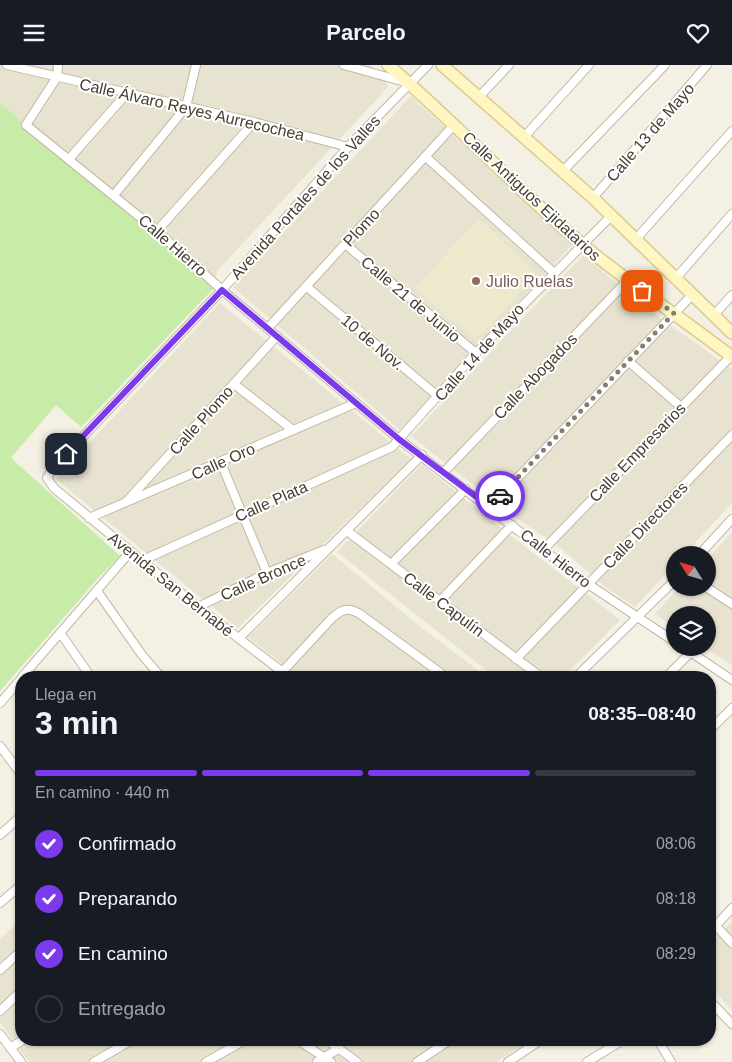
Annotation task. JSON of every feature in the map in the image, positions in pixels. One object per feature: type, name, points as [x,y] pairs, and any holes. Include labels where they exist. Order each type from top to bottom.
[{"type":"street","name":"Calle Álvaro Reyes Aurrecochea","points":[[6,65],[254,122],[348,147]]},
{"type":"street","points":[[57,77],[58,65]]},
{"type":"street","points":[[114,195],[186,107],[196,65]]},
{"type":"street","name":"Calle Antiguos Ejidatarios","points":[[344,65],[409,83]]},
{"type":"street","name":"Calle Antiguos Ejidatarios","points":[[388,65],[582,244],[627,281],[674,313],[731,356]]},
{"type":"street","name":"Avenida Portales de los Valles","points":[[54,488],[47,478],[53,468],[222,290],[348,147],[428,65]]},
{"type":"street","points":[[442,65],[593,198],[732,333]]},
{"type":"street","points":[[478,98],[509,65]]},
{"type":"street","points":[[524,137],[589,65]]},
{"type":"street","points":[[562,172],[665,65]]},
{"type":"street","name":"Calle 13 de Mayo","points":[[593,198],[707,65]]},
{"type":"street","name":"Calle Hierro","points":[[57,77],[26,125],[157,231],[222,290],[400,440],[490,507],[588,585],[666,636]]},
{"type":"street","points":[[69,159],[128,93]]},
{"type":"street","points":[[157,231],[254,122]]},
{"type":"street","name":"Plomo","points":[[268,328],[454,125]]},
{"type":"street","points":[[636,239],[732,131]]},
{"type":"street","points":[[426,157],[553,272]]},
{"type":"street","points":[[676,278],[732,214]]},
{"type":"street","name":"Calle 14 de Mayo","points":[[400,440],[476,353],[553,272],[611,216]]},
{"type":"street","name":"Calle 21 de Junio","points":[[345,244],[476,353]]},
{"type":"street","name":"Calle Abogados","points":[[444,472],[627,281]]},
{"type":"street","name":"10 de Nov.","points":[[307,287],[439,397]]},
{"type":"street","points":[[490,507],[692,295]]},
{"type":"street","points":[[713,316],[732,295]]},
{"type":"street","name":"Calle Plomo","points":[[126,503],[277,336]]},
{"type":"street","name":"Calle Empresarios","points":[[544,549],[731,356]]},
{"type":"street","points":[[628,361],[681,407]]},
{"type":"street","points":[[234,384],[293,430]]},
{"type":"street","name":"Calle Oro","points":[[89,518],[221,463],[356,403]]},
{"type":"street","name":"Calle Directores","points":[[516,659],[732,435]]},
{"type":"street","name":"Calle Plata","points":[[141,561],[243,513],[381,453],[400,440]]},
{"type":"street","name":"Calle Bronce","points":[[239,638],[422,455]]},
{"type":"street","points":[[221,463],[267,573]]},
{"type":"street","name":"Avenida San Bernabé","points":[[54,488],[141,561],[281,671]]},
{"type":"street","points":[[391,564],[466,489]]},
{"type":"street","points":[[707,546],[732,519]]},
{"type":"street","points":[[440,601],[512,525]]},
{"type":"street","name":"Calle Capulín","points":[[347,531],[532,671]]},
{"type":"street","name":"Calle Bronce","points":[[198,607],[267,573],[328,548]]},
{"type":"street","points":[[28,671],[130,552]]},
{"type":"street","points":[[582,671],[666,589]]},
{"type":"street","points":[[97,591],[142,655],[156,671]]},
{"type":"street","points":[[716,593],[732,603]]},
{"type":"street","points":[[283,671],[339,611],[347,609],[360,614],[431,671]]},
{"type":"street","points":[[61,634],[87,671]]},
{"type":"street","points":[[672,671],[687,656]]},
{"type":"street","points":[[697,656],[732,680]]},
{"type":"street","points":[[0,703],[15,686]]},
{"type":"street","points":[[716,724],[732,708]]},
{"type":"street","points":[[0,746],[15,766]]},
{"type":"street","points":[[0,835],[15,821]]},
{"type":"street","points":[[0,903],[15,890]]},
{"type":"street","points":[[732,908],[716,926],[732,943]]},
{"type":"street","points":[[0,969],[15,956]]},
{"type":"street","points":[[0,1011],[15,997]]},
{"type":"street","points":[[716,1007],[732,1024]]},
{"type":"street","points":[[0,1034],[21,1062]]},
{"type":"street","points":[[10,1047],[15,1044]]},
{"type":"street","points":[[94,1062],[122,1046]]},
{"type":"street","points":[[206,1062],[234,1046]]},
{"type":"street","points":[[305,1046],[324,1061],[338,1049]]},
{"type":"street","points":[[334,1046],[357,1062]]},
{"type":"street","points":[[417,1062],[441,1046]]},
{"type":"street","points":[[508,1062],[532,1046]]},
{"type":"street","points":[[587,1062],[613,1046]]},
{"type":"street","points":[[662,1046],[671,1062]]},
{"type":"shaded area","points":[[0,65],[371,65],[389,86],[218,270],[213,283],[0,107]]},
{"type":"shaded area","points":[[411,96],[572,245],[400,430],[233,287]]},
{"type":"shaded area","name":"Julio Ruelas","points":[[479,219],[537,274],[476,340],[414,288]]},
{"type":"shaded area","points":[[583,255],[656,315],[732,369],[732,503],[692,546],[666,546],[666,574],[635,607],[603,585],[558,546],[512,515],[411,436]]},
{"type":"shaded area","points":[[220,303],[411,459],[238,628],[56,479]]},
{"type":"shaded area","points":[[422,464],[620,620],[569,671],[487,671],[337,552]]},
{"type":"shaded area","points":[[732,532],[732,665],[716,655],[716,606],[666,606],[666,622],[655,614],[672,596],[716,596],[716,549]]},
{"type":"shaded area","points":[[332,554],[423,629],[479,671],[290,671],[248,637]]},
{"type":"shaded area","points":[[732,921],[732,1010],[716,993],[716,938]]},
{"type":"shaded area","points":[[15,925],[15,1043],[0,1022],[0,939]]},
{"type":"shaded area","points":[[17,1046],[521,1046],[496,1062],[29,1062]]},
{"type":"green space","points":[[0,103],[191,266],[213,289],[81,427],[56,405],[11,458],[120,556],[99,577],[17,671],[15,671],[15,674],[0,691]]},
{"type":"way so far","points":[[500,496],[674,313],[642,291]]},
{"type":"place","name":"Julio Ruelas","points":[[476,281]]},
{"type":"route","points":[[66,454],[222,290],[400,440],[490,507],[500,496]]}]
